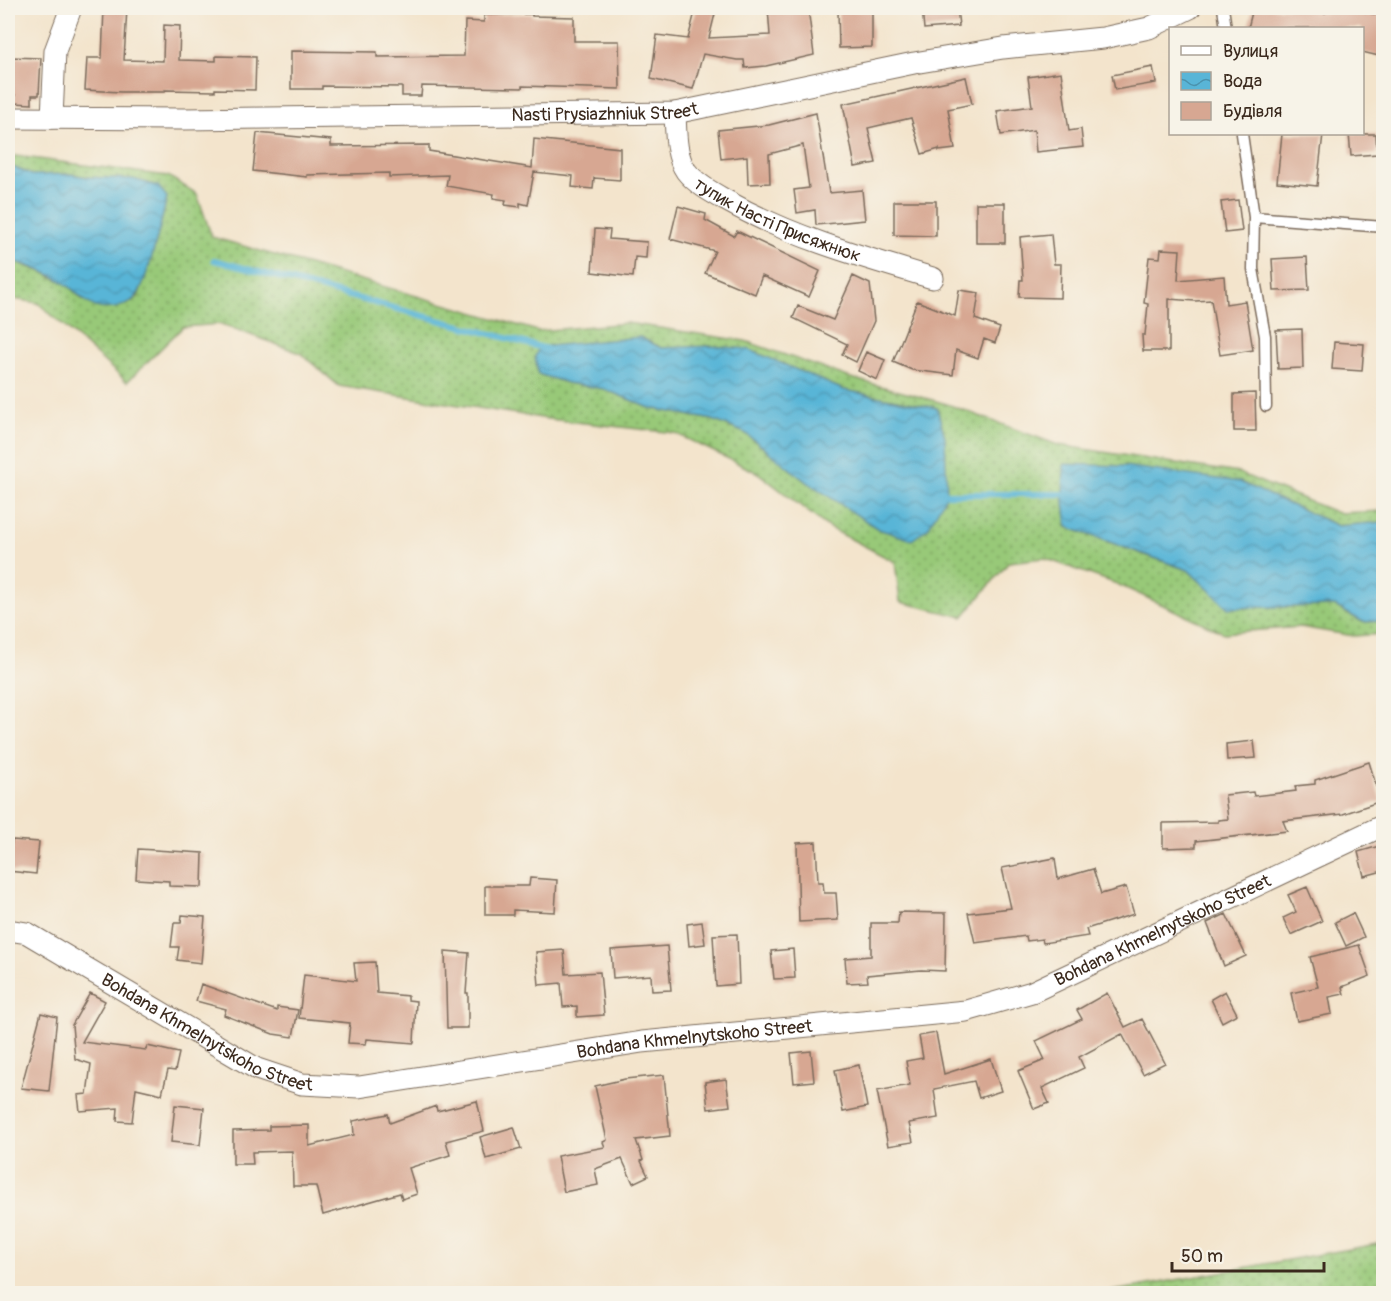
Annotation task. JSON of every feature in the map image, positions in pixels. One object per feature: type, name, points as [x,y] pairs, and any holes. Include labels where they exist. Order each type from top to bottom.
[{"type":"street","points":[[52,118],[55,51],[71,8]]},
{"type":"street","name":"Nasti Prysiazhniuk Street","points":[[8,118],[184,119],[675,113],[937,59],[1003,48],[1103,38],[1149,28],[1190,8]]},
{"type":"street","name":"тупик Насті Присяжнюк","points":[[675,113],[678,149],[686,171],[707,190],[750,214],[833,248],[933,278]]},
{"type":"street","name":"Bohdana Khmelnytskoho Street","points":[[8,930],[27,933],[257,1069],[302,1084],[359,1087],[642,1042],[966,1011],[1032,992],[1383,825]]},
{"type":"lane","points":[[1223,8],[1226,27]]},
{"type":"lane","points":[[1242,135],[1254,217],[1253,269],[1265,336],[1266,406]]},
{"type":"lane","points":[[1254,217],[1383,227]]},
{"type":"green space","points":[[8,155],[168,176],[197,194],[212,237],[538,331],[627,323],[745,341],[851,378],[947,404],[1058,445],[1239,473],[1338,513],[1383,511],[1383,522],[1338,526],[1240,482],[1067,527],[1188,570],[1228,607],[1335,606],[1362,622],[1383,621],[1383,634],[1354,636],[1300,627],[1224,633],[1117,584],[1044,558],[1009,562],[963,617],[900,602],[895,562],[828,527],[758,473],[675,433],[548,419],[339,386],[300,353],[221,324],[183,327],[127,382],[38,303],[8,298],[8,259],[67,284],[83,300],[127,305],[138,297],[155,244],[88,177],[70,174],[32,175],[8,165]],"holes":[[[640,337],[661,348],[747,349],[844,390],[937,408],[804,480],[745,433],[713,420],[650,408],[604,389],[567,383],[538,374]]]},
{"type":"green space","points":[[1383,1243],[1383,1293],[1103,1293]]},
{"type":"water","points":[[8,165],[32,175],[70,174],[133,179],[158,186],[167,197],[149,266],[135,298],[117,307],[106,309],[96,307],[53,276],[8,259]]},
{"type":"water","points":[[640,337],[661,348],[711,346],[748,349],[844,390],[937,408],[945,437],[947,494],[928,528],[912,540],[878,529],[804,480],[745,433],[713,420],[650,408],[604,389],[567,383],[538,374],[535,357],[539,347]]},
{"type":"water","points":[[1064,464],[1124,466],[1240,482],[1338,526],[1383,522],[1383,621],[1363,622],[1335,606],[1228,608],[1188,570],[1067,527],[1063,494]]},
{"type":"building","points":[[104,8],[127,8],[124,60],[163,61],[164,25],[180,26],[179,60],[216,61],[216,56],[256,57],[255,90],[121,92],[85,90],[87,58],[102,58]]},
{"type":"building","points":[[696,8],[716,10],[709,38],[770,35],[768,8],[808,8],[814,55],[766,66],[745,68],[744,60],[703,54],[693,89],[651,79],[657,35],[688,39]]},
{"type":"building","points":[[922,8],[957,8],[959,26],[924,29]]},
{"type":"building","points":[[1253,8],[1299,8],[1325,13],[1326,8],[1344,8],[1383,16],[1383,57],[1364,52],[1364,27],[1248,27]]},
{"type":"building","points":[[838,11],[872,11],[872,47],[839,48]]},
{"type":"building","points":[[532,14],[532,16],[574,17],[574,41],[619,41],[620,89],[422,86],[421,96],[402,96],[402,87],[322,86],[322,89],[291,89],[291,51],[377,52],[377,57],[464,56],[465,21],[484,22],[484,15]]},
{"type":"building","points":[[8,57],[41,58],[39,95],[32,95],[32,104],[14,103],[15,95],[8,94]]},
{"type":"building","points":[[1153,67],[1156,83],[1115,90],[1112,75]]},
{"type":"building","points":[[1061,72],[1069,131],[1081,129],[1083,147],[1036,152],[1034,130],[1001,135],[997,111],[1032,106],[1028,77]]},
{"type":"building","points":[[966,77],[972,104],[948,109],[955,149],[939,151],[939,149],[922,154],[911,118],[868,128],[876,163],[855,167],[843,104]]},
{"type":"building","points":[[816,113],[829,193],[862,190],[865,220],[816,225],[815,210],[797,213],[794,190],[809,188],[803,145],[769,154],[770,183],[748,184],[747,156],[721,159],[718,130],[769,125]]},
{"type":"building","points":[[257,133],[331,140],[331,146],[429,145],[429,151],[532,168],[534,139],[620,148],[620,180],[594,178],[593,189],[572,187],[573,176],[534,172],[528,205],[520,203],[520,207],[505,205],[506,200],[493,198],[494,194],[446,186],[448,175],[389,177],[389,173],[307,175],[307,177],[253,171]]},
{"type":"building","points":[[1376,134],[1377,154],[1351,156],[1349,135]]},
{"type":"building","points":[[1282,135],[1323,135],[1317,186],[1277,182]]},
{"type":"building","points":[[1238,200],[1242,231],[1225,233],[1221,202]]},
{"type":"building","points":[[894,201],[936,201],[936,236],[894,235]]},
{"type":"building","points":[[976,203],[1005,203],[1005,243],[976,243]]},
{"type":"building","points":[[678,206],[706,214],[705,220],[734,236],[737,231],[820,271],[809,297],[762,276],[755,294],[705,273],[715,251],[670,239]]},
{"type":"building","points":[[595,229],[610,230],[609,239],[647,242],[646,258],[635,257],[633,277],[592,272]]},
{"type":"building","points":[[1051,234],[1054,264],[1061,264],[1060,298],[1019,297],[1020,280],[1023,280],[1020,237]]},
{"type":"building","points":[[1161,249],[1180,250],[1178,280],[1224,276],[1226,304],[1245,301],[1253,350],[1220,355],[1211,300],[1169,299],[1169,351],[1143,351],[1142,335],[1145,335],[1148,304],[1144,303],[1149,257],[1160,258]]},
{"type":"building","points":[[1307,257],[1309,290],[1274,291],[1272,259]]},
{"type":"building","points":[[853,276],[870,284],[874,321],[856,362],[842,355],[847,344],[793,318],[798,306],[833,320]]},
{"type":"building","points":[[959,290],[979,293],[975,319],[1000,328],[995,343],[984,339],[978,358],[956,350],[953,375],[912,370],[893,362],[917,301],[955,316]]},
{"type":"building","points":[[1302,329],[1303,368],[1278,369],[1276,330]]},
{"type":"building","points":[[1334,342],[1364,344],[1362,371],[1332,369]]},
{"type":"building","points":[[866,352],[885,360],[877,380],[858,371]]},
{"type":"building","points":[[1255,393],[1256,431],[1234,431],[1234,394]]},
{"type":"building","points":[[1254,741],[1256,758],[1227,760],[1226,744]]},
{"type":"building","points":[[1369,762],[1381,801],[1343,814],[1283,821],[1287,831],[1196,841],[1196,847],[1163,848],[1163,823],[1218,822],[1218,820],[1228,819],[1225,795],[1253,792],[1254,796],[1296,791],[1295,786],[1315,784],[1315,780]]},
{"type":"building","points":[[12,840],[39,842],[36,874],[8,871]]},
{"type":"building","points":[[816,842],[818,882],[823,882],[824,893],[836,893],[838,920],[799,922],[797,843]]},
{"type":"building","points":[[1383,845],[1383,871],[1364,876],[1358,852]]},
{"type":"building","points":[[138,849],[203,853],[202,887],[169,886],[169,881],[136,879]]},
{"type":"building","points":[[1055,858],[1058,879],[1093,869],[1101,894],[1126,887],[1134,914],[1086,929],[1088,936],[1043,943],[1042,939],[1027,941],[1026,936],[975,943],[968,913],[1011,908],[1002,868]]},
{"type":"building","points":[[530,878],[557,880],[555,912],[513,910],[513,915],[485,915],[485,886],[529,886]]},
{"type":"building","points":[[1307,887],[1322,921],[1291,935],[1283,918],[1296,912],[1288,895]]},
{"type":"building","points":[[899,912],[946,913],[945,971],[921,970],[867,975],[868,982],[847,983],[845,958],[871,956],[871,923],[898,923]]},
{"type":"building","points":[[1353,913],[1364,937],[1346,946],[1335,922]]},
{"type":"building","points":[[1226,914],[1246,956],[1224,966],[1207,923]]},
{"type":"building","points":[[182,915],[205,917],[201,963],[177,960],[179,947],[171,947],[174,923],[181,923]]},
{"type":"building","points":[[702,922],[705,944],[689,946],[687,924]]},
{"type":"building","points":[[737,934],[739,984],[716,986],[713,935]]},
{"type":"building","points":[[1359,945],[1370,976],[1342,987],[1344,994],[1329,997],[1332,1014],[1297,1021],[1291,993],[1318,987],[1310,957]]},
{"type":"building","points":[[667,946],[671,990],[652,991],[651,975],[613,978],[611,950]]},
{"type":"building","points":[[793,949],[795,978],[774,979],[771,951]]},
{"type":"building","points":[[564,950],[566,974],[600,972],[604,1015],[577,1017],[577,1006],[563,1007],[561,983],[539,985],[536,952]]},
{"type":"building","points":[[445,951],[469,953],[466,993],[468,993],[468,1028],[447,1028]]},
{"type":"building","points":[[375,962],[377,993],[408,996],[408,1000],[416,1001],[414,1043],[367,1039],[366,1044],[348,1043],[350,1023],[299,1018],[304,975],[356,981],[354,963]]},
{"type":"building","points":[[201,984],[277,1011],[277,1007],[298,1010],[293,1037],[273,1034],[224,1015],[226,1009],[196,1001]]},
{"type":"building","points":[[1225,991],[1237,1014],[1222,1022],[1211,999]]},
{"type":"building","points":[[90,993],[105,1001],[82,1042],[146,1050],[147,1046],[179,1053],[175,1071],[168,1070],[162,1094],[136,1088],[132,1122],[117,1121],[118,1108],[80,1111],[78,1095],[87,1094],[91,1064],[75,1059],[72,1025]]},
{"type":"building","points":[[1107,993],[1125,1027],[1142,1019],[1165,1063],[1143,1074],[1122,1034],[1079,1057],[1084,1068],[1042,1088],[1049,1103],[1034,1109],[1018,1071],[1045,1060],[1036,1041],[1082,1019],[1077,1010]]},
{"type":"building","points":[[41,1013],[57,1017],[49,1091],[21,1088]]},
{"type":"building","points":[[936,1033],[944,1074],[991,1059],[1001,1091],[979,1098],[974,1081],[934,1089],[938,1118],[909,1123],[913,1142],[888,1146],[877,1091],[910,1085],[906,1061],[923,1058],[919,1036]]},
{"type":"building","points":[[811,1051],[814,1081],[794,1083],[791,1053]]},
{"type":"building","points":[[859,1065],[867,1107],[843,1112],[835,1070]]},
{"type":"building","points":[[664,1075],[670,1136],[636,1140],[643,1160],[641,1161],[648,1176],[633,1183],[622,1159],[595,1169],[598,1185],[564,1192],[557,1156],[605,1147],[603,1142],[607,1140],[595,1086],[625,1079]]},
{"type":"building","points":[[726,1079],[730,1106],[708,1109],[705,1082]]},
{"type":"building","points":[[477,1101],[484,1131],[446,1141],[450,1155],[409,1168],[417,1194],[402,1199],[400,1193],[323,1215],[316,1186],[293,1186],[292,1151],[252,1152],[253,1164],[233,1164],[233,1131],[269,1130],[269,1126],[309,1125],[309,1146],[354,1135],[353,1121],[388,1114],[390,1123],[436,1106],[437,1111]]},
{"type":"building","points":[[175,1105],[204,1108],[200,1145],[171,1142]]},
{"type":"building","points":[[514,1127],[521,1149],[486,1159],[480,1137]]},
{"type":"waterway","points":[[214,260],[547,349]]},
{"type":"waterway","points":[[941,490],[947,494],[1063,494],[1070,497]]}]
